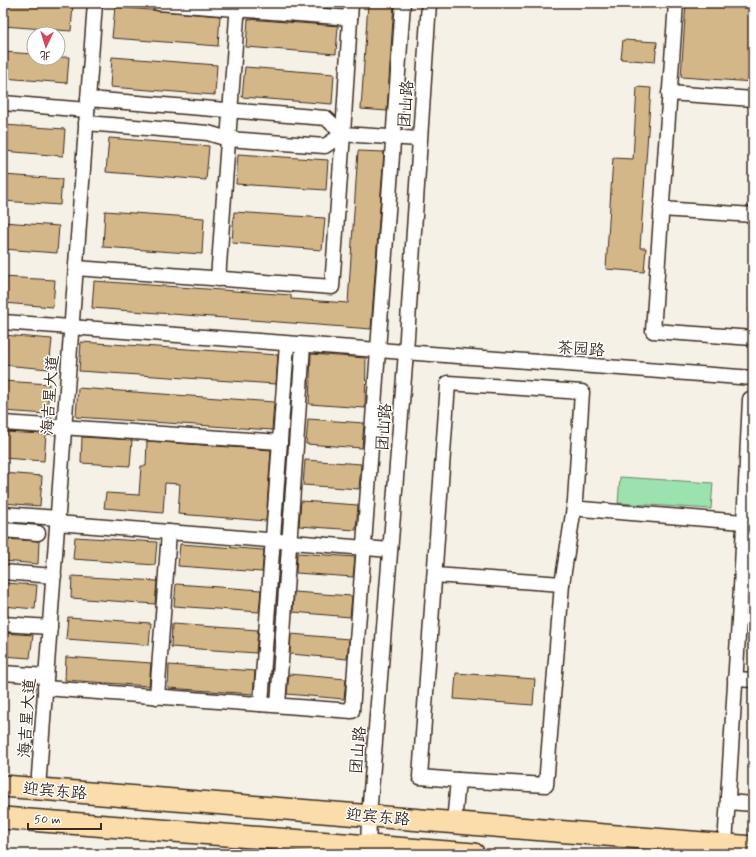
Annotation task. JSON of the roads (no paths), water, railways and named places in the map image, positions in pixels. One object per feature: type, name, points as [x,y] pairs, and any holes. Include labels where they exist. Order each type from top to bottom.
[{"type":"highway","name":"迎宾东路","points":[[3,786],[454,823],[697,848],[725,845],[753,847]]},
{"type":"highway","name":"迎宾东路","points":[[3,818],[369,850],[474,854]]},
{"type":"street","name":"海吉星大道","points":[[38,789],[95,3]]},
{"type":"street","points":[[158,3],[237,6],[350,18]]},
{"type":"street","points":[[76,268],[332,287],[351,3]]},
{"type":"street","points":[[3,673],[46,682],[157,696],[352,711],[403,3]]},
{"type":"street","name":"团山路","points":[[369,850],[369,816],[406,352],[429,3]]},
{"type":"street","points":[[676,3],[653,331],[753,338]]},
{"type":"street","points":[[218,279],[237,6]]},
{"type":"street","points":[[669,93],[753,99]]},
{"type":"street","points":[[3,103],[87,110],[230,110],[326,118],[343,134]]},
{"type":"street","points":[[87,110],[208,133],[228,139],[325,146],[343,134],[419,139]]},
{"type":"street","points":[[661,209],[753,215]]},
{"type":"street","name":"茶园路","points":[[3,322],[753,378]]},
{"type":"street","points":[[261,704],[287,344]]},
{"type":"street","points":[[278,705],[303,345]]},
{"type":"street","points":[[448,382],[582,392],[575,501],[562,584],[546,785],[420,777],[435,575],[448,382]]},
{"type":"street","points":[[725,845],[735,679],[747,588],[743,522],[749,477],[750,399],[753,400]]},
{"type":"street","points":[[3,423],[280,442]]},
{"type":"street","points":[[582,509],[743,522]]},
{"type":"street","points":[[3,514],[169,532],[390,550]]},
{"type":"street","points":[[3,530],[38,533]]},
{"type":"street","points":[[157,696],[169,532]]},
{"type":"street","points":[[3,572],[54,576]]},
{"type":"street","points":[[435,575],[562,584]]},
{"type":"street","points":[[3,624],[50,627]]},
{"type":"street","points":[[735,679],[753,680]]},
{"type":"street","points":[[454,823],[458,780]]},
{"type":"street","points":[[728,802],[753,804]]}]
